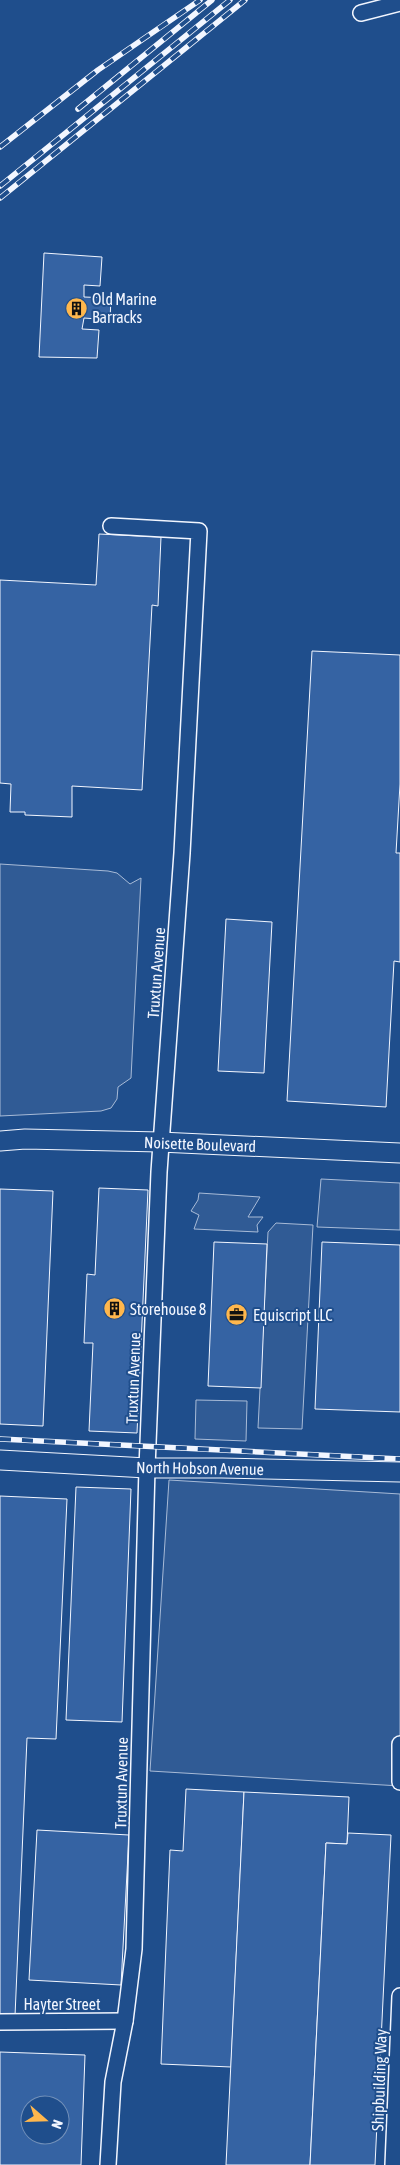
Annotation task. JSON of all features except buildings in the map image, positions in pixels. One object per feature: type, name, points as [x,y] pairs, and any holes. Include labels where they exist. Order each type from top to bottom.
[{"type":"street","points":[[361,13],[400,3]]},
{"type":"street","name":"Truxtun Avenue","points":[[108,2165],[113,2082],[125,2021],[134,1949],[147,1468],[160,1142],[182,853],[200,531],[110,526]]},
{"type":"street","name":"Noisette Boulevard","points":[[0,1141],[25,1139],[160,1142],[400,1153]]},
{"type":"street","name":"North Hobson Avenue","points":[[0,1460],[147,1468],[400,1472]]},
{"type":"street","points":[[400,1744],[400,1782]]},
{"type":"street","name":"Shipbuilding Way","points":[[393,2165],[400,1996]]},
{"type":"street","name":"Hayter Street","points":[[0,2022],[125,2021]]},
{"type":"shaded area","points":[[0,864],[108,871],[117,873],[130,884],[141,878],[131,1078],[118,1087],[117,1099],[111,1108],[101,1111],[0,1116]]},
{"type":"shaded area","points":[[321,1179],[400,1183],[400,1230],[317,1227]]},
{"type":"shaded area","points":[[199,1193],[260,1197],[248,1217],[263,1217],[257,1225],[258,1232],[194,1229],[199,1215],[191,1211],[198,1200]]},
{"type":"shaded area","points":[[276,1223],[313,1225],[302,1429],[258,1428],[268,1232]]},
{"type":"shaded area","points":[[196,1400],[247,1401],[246,1441],[195,1439]]},
{"type":"shaded area","points":[[169,1480],[400,1494],[400,1786],[150,1771]]},
{"type":"railway","points":[[0,147],[98,70],[200,0]]},
{"type":"railway","points":[[78,109],[212,0]]},
{"type":"railway","points":[[0,186],[230,0]]},
{"type":"railway","points":[[0,198],[245,0]]},
{"type":"railway","points":[[0,1439],[400,1459]]},
{"type":"place","name":"Old Marine Barracks","points":[[76,308]]},
{"type":"place","name":"Storehouse 8","points":[[114,1309]]},
{"type":"place","name":"Equiscript LLC","points":[[237,1315]]}]
